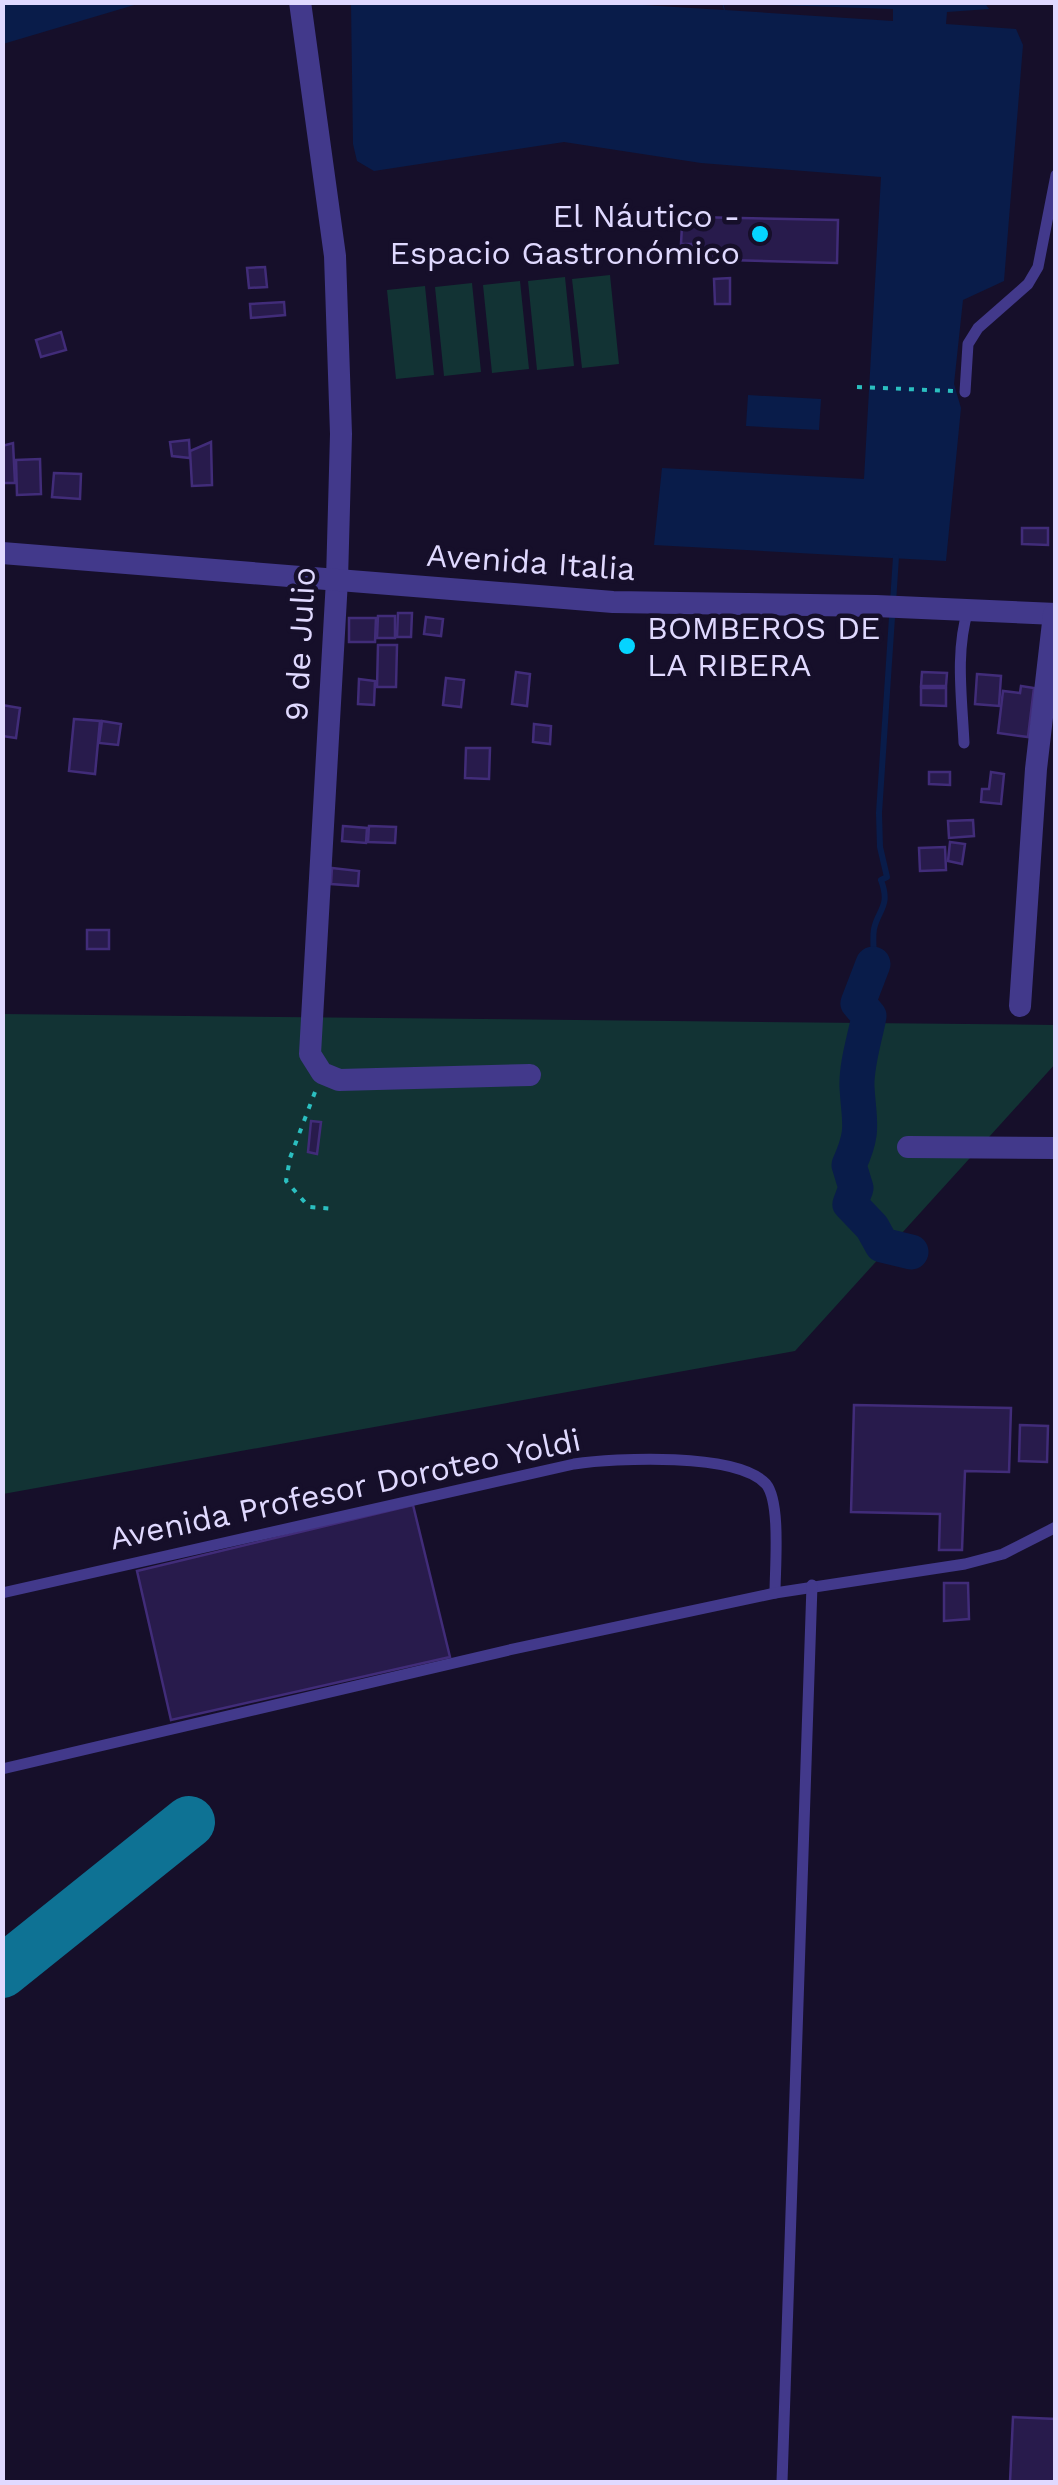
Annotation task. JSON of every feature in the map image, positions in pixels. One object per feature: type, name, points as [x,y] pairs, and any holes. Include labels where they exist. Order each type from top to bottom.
[{"type":"street","name":"9 de Julio","points":[[302,4],[335,256],[341,434],[337,580],[311,996],[310,1054],[322,1074]]},
{"type":"street","name":"Avenida Italia","points":[[2,552],[613,602],[876,606],[1054,614]]},
{"type":"street","points":[[1020,1006],[1036,769],[1054,614]]},
{"type":"street","points":[[322,1074],[339,1080],[530,1075]]},
{"type":"street","points":[[908,1147],[1056,1148]]},
{"type":"lane","points":[[962,392],[968,344],[978,328],[1021,291],[1038,267],[1056,175]]},
{"type":"lane","points":[[964,743],[961,652],[968,610]]},
{"type":"lane","name":"Avenida Profesor Doroteo Yoldi","points":[[2,1593],[574,1464],[598,1460],[698,1460],[735,1468],[766,1484],[774,1502],[775,1593]]},
{"type":"lane","points":[[2,1769],[510,1650],[812,1585],[966,1564],[1003,1554],[1056,1527]]},
{"type":"lane","points":[[782,2482],[812,1585]]},
{"type":"path","points":[[858,386],[962,392]]},
{"type":"path","points":[[322,1074],[290,1158],[286,1181],[308,1207],[336,1209]]},
{"type":"green space","points":[[610,275],[619,364],[582,368],[572,279]]},
{"type":"green space","points":[[565,277],[574,366],[537,370],[528,281]]},
{"type":"green space","points":[[520,281],[529,369],[492,373],[483,285]]},
{"type":"green space","points":[[472,283],[481,372],[444,376],[435,287]]},
{"type":"green space","points":[[425,286],[434,375],[396,379],[387,290]]},
{"type":"green space","points":[[2,1014],[1055,1025],[1056,1063],[795,1351],[3,1494]]},
{"type":"water","points":[[3,2],[141,2],[141,3],[3,44]]},
{"type":"water","points":[[594,2],[724,10],[722,3],[984,2],[989,9],[947,12],[946,24],[1016,29],[1023,45],[1004,281],[963,300],[954,384],[961,408],[946,561],[654,545],[662,468],[864,479],[881,177],[701,163],[564,142],[374,171],[357,161],[353,144],[351,3]]},
{"type":"water","points":[[748,395],[821,399],[819,430],[746,426]]},
{"type":"pier","points":[[723,3],[893,9],[893,21],[725,10]]},
{"type":"building","name":"El Náutico - Espacio Gastronómico","points":[[693,217],[838,220],[837,263],[692,259],[692,244],[681,244],[682,225],[693,225]]},
{"type":"building","points":[[265,267],[267,287],[249,288],[247,268]]},
{"type":"building","points":[[730,278],[730,304],[715,304],[714,279]]},
{"type":"building","points":[[284,302],[285,315],[251,318],[250,304]]},
{"type":"building","points":[[61,332],[66,350],[41,357],[36,340]]},
{"type":"building","points":[[189,440],[190,458],[172,456],[170,442]]},
{"type":"building","points":[[211,442],[212,485],[192,486],[190,451]]},
{"type":"building","points":[[13,443],[15,483],[2,483],[2,446]]},
{"type":"building","points":[[40,459],[41,494],[17,495],[16,460]]},
{"type":"building","points":[[54,473],[81,474],[80,499],[52,497]]},
{"type":"building","points":[[1022,528],[1048,528],[1048,545],[1022,544]]},
{"type":"building","points":[[398,613],[412,613],[411,637],[397,637]]},
{"type":"building","points":[[378,616],[395,616],[395,638],[377,638]]},
{"type":"building","points":[[426,617],[443,619],[441,636],[424,634]]},
{"type":"building","points":[[349,618],[376,618],[375,642],[349,642]]},
{"type":"building","points":[[378,645],[397,645],[396,687],[377,687]]},
{"type":"building","points":[[516,672],[530,674],[527,706],[512,704]]},
{"type":"building","points":[[922,672],[947,673],[946,686],[921,686]]},
{"type":"building","points":[[977,674],[1001,676],[999,706],[975,704]]},
{"type":"building","points":[[446,678],[464,680],[461,707],[443,705]]},
{"type":"building","points":[[359,679],[375,681],[374,705],[358,704]]},
{"type":"building","points":[[1021,686],[1034,688],[1028,737],[998,733],[1003,691],[1020,693]]},
{"type":"building","points":[[921,688],[946,688],[946,706],[921,705]]},
{"type":"building","points":[[2,705],[20,708],[16,738],[2,736]]},
{"type":"building","points":[[74,719],[100,721],[95,774],[69,771]]},
{"type":"building","points":[[102,721],[121,724],[118,745],[99,743]]},
{"type":"building","points":[[534,724],[551,726],[550,744],[533,742]]},
{"type":"building","points":[[466,748],[490,748],[489,779],[465,778]]},
{"type":"building","points":[[929,772],[950,772],[950,785],[929,784]]},
{"type":"building","points":[[991,772],[1004,774],[1001,804],[981,802],[982,789],[989,789]]},
{"type":"building","points":[[973,820],[974,836],[949,838],[948,821]]},
{"type":"building","points":[[343,826],[367,828],[366,843],[342,841]]},
{"type":"building","points":[[369,826],[396,827],[395,843],[368,842]]},
{"type":"building","points":[[950,842],[965,844],[962,864],[948,861]]},
{"type":"building","points":[[945,847],[946,870],[920,871],[919,848]]},
{"type":"building","points":[[332,868],[359,871],[358,886],[331,884]]},
{"type":"building","points":[[87,930],[109,930],[109,949],[87,949]]},
{"type":"building","points":[[311,1121],[321,1122],[317,1154],[308,1152]]},
{"type":"building","points":[[854,1405],[1011,1408],[1009,1472],[965,1471],[962,1550],[939,1550],[940,1514],[851,1512]]},
{"type":"building","points":[[1020,1425],[1048,1426],[1047,1462],[1019,1461]]},
{"type":"building","points":[[413,1505],[450,1657],[171,1720],[137,1571]]},
{"type":"building","points":[[944,1583],[968,1583],[969,1619],[944,1621]]},
{"type":"building","points":[[1013,2417],[1056,2419],[1056,2482],[1010,2482]]},
{"type":"waterway","points":[[873,964],[874,929],[884,902],[881,880],[887,877],[880,847],[879,813],[896,557]]},
{"type":"waterway","points":[[873,964],[858,1003],[869,1016],[858,1070],[860,1126],[849,1165],[856,1188],[850,1204],[872,1227],[882,1245],[911,1252]]},
{"type":"taxiway","points":[[2,1972],[189,1822]]},
{"type":"place","name":"El Náutico - Espacio Gastronómico","points":[[760,234]]},
{"type":"place","name":"BOMBEROS DE LA RIBERA","points":[[627,646]]}]
